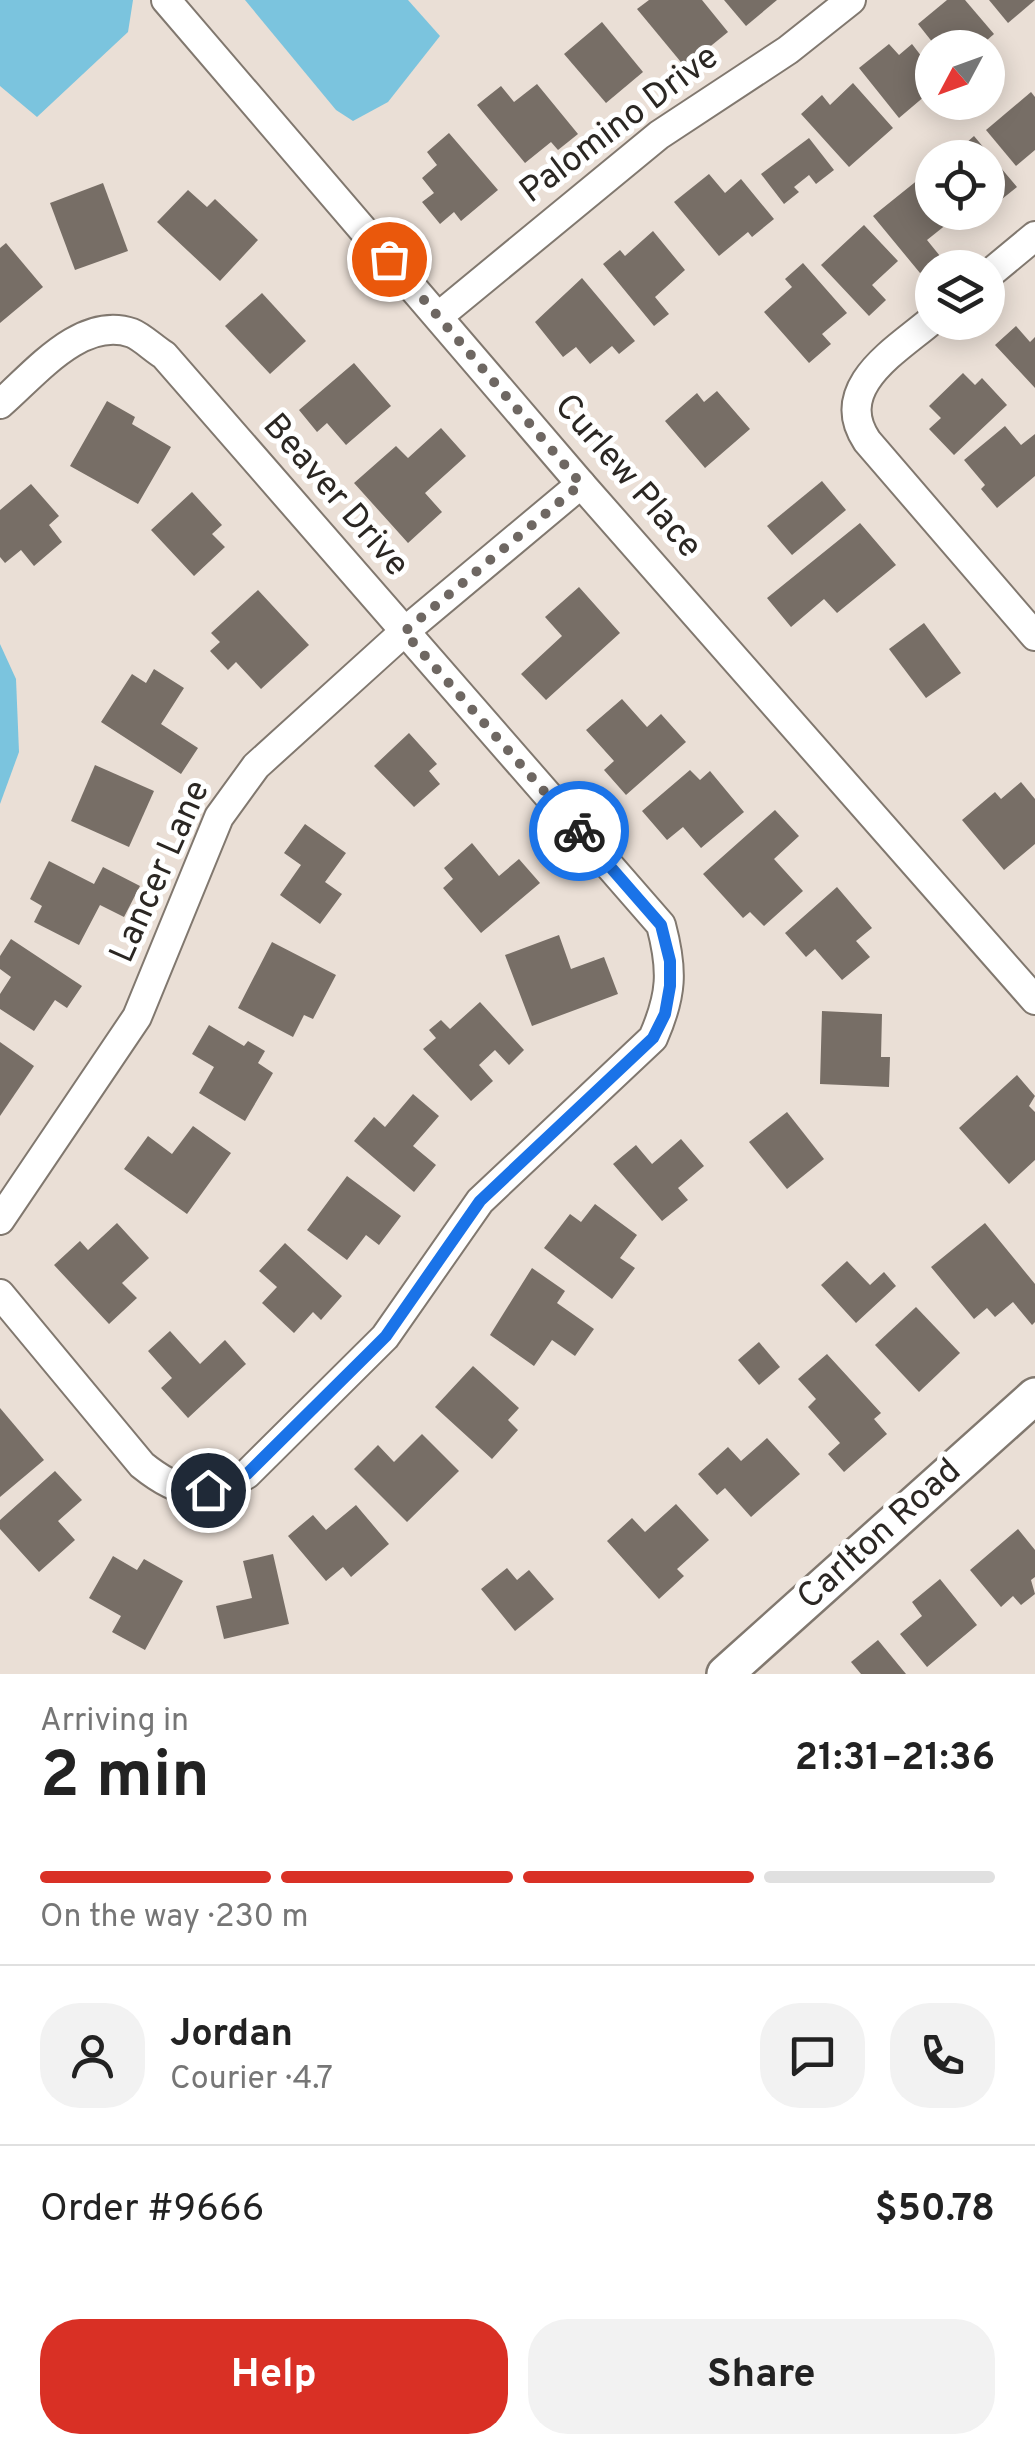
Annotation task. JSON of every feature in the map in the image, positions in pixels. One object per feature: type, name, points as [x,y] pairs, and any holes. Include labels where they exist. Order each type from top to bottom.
[{"type":"street","name":"Curlew Place","points":[[166,0],[581,484],[1035,1000]]},
{"type":"street","name":"Palomino Drive","points":[[439,316],[658,135],[788,50],[851,0]]},
{"type":"street","points":[[1005,261],[1035,236]]},
{"type":"street","name":"Beaver Drive","points":[[0,404],[75,340],[100,330],[132,333],[164,355],[661,925],[670,961],[665,1014],[653,1038],[480,1201],[386,1336],[247,1474],[229,1485],[184,1490],[164,1484],[142,1465],[2,1297]]},
{"type":"street","points":[[915,334],[872,369],[862,384],[856,413],[867,441],[1032,625]]},
{"type":"street","name":"Lancer Lane","points":[[0,1220],[137,1018],[219,817],[237,788],[256,766],[404,632],[581,484]]},
{"type":"street","name":"Carlton Road","points":[[725,1674],[1035,1396]]},
{"type":"water","points":[[0,0],[133,0],[128,32],[37,117],[0,86]]},
{"type":"water","points":[[245,0],[408,0],[440,36],[388,102],[353,121],[336,110]]},
{"type":"water","points":[[0,644],[16,679],[19,752],[0,804]]},
{"type":"building","points":[[649,0],[702,0],[728,32],[685,67],[637,9]]},
{"type":"building","points":[[724,0],[777,0],[746,26]]},
{"type":"building","points":[[947,0],[965,0],[991,30],[923,30],[918,24]]},
{"type":"building","points":[[989,0],[1035,0],[1008,23]]},
{"type":"building","points":[[602,22],[643,72],[606,103],[564,54]]},
{"type":"building","points":[[889,44],[899,55],[912,44],[915,104],[899,118],[859,68]]},
{"type":"building","points":[[853,83],[893,128],[849,167],[801,114],[822,95],[830,105]]},
{"type":"building","points":[[537,84],[578,134],[558,150],[551,142],[525,163],[477,105],[501,86],[514,102]]},
{"type":"building","points":[[1031,92],[1035,97],[1035,150],[1016,166],[1005,153],[1005,140],[994,140],[986,130],[998,120],[1005,120],[1005,114]]},
{"type":"building","points":[[449,133],[498,190],[461,221],[454,212],[440,224],[422,202],[434,193],[422,178],[437,165],[427,152]]},
{"type":"building","points":[[809,138],[834,170],[816,184],[809,175],[794,187],[799,192],[784,204],[761,174]]},
{"type":"building","points":[[1005,173],[1017,187],[1005,197]]},
{"type":"building","points":[[709,174],[725,193],[741,179],[774,219],[752,237],[748,232],[719,256],[674,202]]},
{"type":"building","points":[[915,182],[915,230],[940,230],[927,240],[935,250],[915,250],[915,267],[873,216]]},
{"type":"building","points":[[103,183],[128,251],[75,270],[50,203]]},
{"type":"building","points":[[188,190],[207,207],[215,199],[258,240],[220,281],[157,222]]},
{"type":"building","points":[[864,225],[898,261],[872,285],[886,300],[869,316],[821,265]]},
{"type":"building","points":[[653,231],[685,270],[655,297],[669,314],[654,326],[603,264],[620,250],[625,256]]},
{"type":"building","points":[[6,243],[43,287],[0,323],[0,248]]},
{"type":"building","points":[[803,263],[847,313],[822,334],[831,344],[809,363],[764,312],[792,287],[785,279]]},
{"type":"building","points":[[582,278],[635,341],[619,354],[612,346],[590,364],[576,347],[563,357],[535,322]]},
{"type":"building","points":[[262,293],[306,341],[270,374],[225,326]]},
{"type":"building","points":[[1016,326],[1030,342],[1035,337],[1035,388],[995,345],[1005,340]]},
{"type":"building","points":[[354,363],[391,406],[346,445],[327,423],[317,432],[299,410]]},
{"type":"building","points":[[963,373],[975,385],[982,378],[1007,405],[954,455],[929,429],[941,418],[929,406]]},
{"type":"building","points":[[717,391],[750,429],[705,468],[665,421],[697,393],[704,402]]},
{"type":"building","points":[[107,401],[135,417],[132,424],[171,447],[138,504],[70,466]]},
{"type":"building","points":[[1005,426],[1021,445],[1035,434],[1035,476],[997,508],[981,489],[985,485],[964,460]]},
{"type":"building","points":[[441,428],[466,456],[425,493],[442,512],[408,543],[354,483],[396,446],[408,458]]},
{"type":"building","points":[[822,481],[846,510],[792,555],[767,526]]},
{"type":"building","points":[[31,484],[59,516],[49,525],[62,542],[34,566],[21,550],[5,563],[0,557],[0,510]]},
{"type":"building","points":[[192,492],[222,525],[212,534],[225,547],[194,576],[151,530]]},
{"type":"building","points":[[860,523],[896,565],[837,613],[824,599],[791,627],[767,598]]},
{"type":"building","points":[[579,587],[620,633],[546,700],[521,674],[562,636],[545,617]]},
{"type":"building","points":[[258,590],[309,645],[261,689],[236,662],[228,670],[210,651],[220,642],[211,633]]},
{"type":"building","points":[[924,623],[961,673],[926,698],[889,649]]},
{"type":"building","points":[[154,669],[184,688],[161,724],[198,748],[181,774],[101,722],[132,674],[146,683]]},
{"type":"building","points":[[622,699],[647,727],[661,714],[686,742],[626,795],[604,770],[614,761],[586,730]]},
{"type":"building","points":[[409,733],[437,764],[429,771],[440,784],[414,807],[374,766]]},
{"type":"building","points":[[95,765],[154,791],[129,847],[71,821]]},
{"type":"building","points":[[690,770],[700,780],[710,771],[744,812],[701,848],[683,827],[667,840],[642,811]]},
{"type":"building","points":[[1021,782],[1035,799],[1035,844],[1004,870],[962,820],[995,792],[1001,799]]},
{"type":"building","points":[[775,810],[799,836],[774,859],[803,891],[764,926],[750,912],[743,918],[703,874]]},
{"type":"building","points":[[305,824],[346,853],[325,882],[342,894],[320,924],[280,895],[301,865],[284,853]]},
{"type":"building","points":[[472,843],[499,876],[519,859],[540,883],[481,933],[443,888],[453,879],[444,868]]},
{"type":"building","points":[[49,861],[94,884],[103,867],[140,886],[124,917],[100,905],[79,945],[34,922],[42,906],[30,899]]},
{"type":"building","points":[[837,887],[872,928],[856,941],[870,957],[842,980],[815,949],[806,957],[785,933]]},
{"type":"building","points":[[559,935],[571,969],[604,957],[618,994],[532,1026],[505,955]]},
{"type":"building","points":[[11,939],[82,986],[67,1008],[55,1000],[34,1031],[0,1009],[0,994],[11,977],[0,969],[0,956]]},
{"type":"building","points":[[272,942],[336,975],[313,1019],[304,1015],[293,1037],[238,1008]]},
{"type":"building","points":[[480,1002],[524,1050],[509,1065],[495,1050],[479,1065],[493,1081],[471,1101],[423,1049],[436,1038],[429,1030],[441,1020],[450,1029]]},
{"type":"building","points":[[822,1011],[882,1014],[881,1057],[890,1057],[889,1087],[820,1084]]},
{"type":"building","points":[[209,1025],[244,1046],[248,1041],[265,1051],[258,1063],[273,1073],[245,1121],[199,1093],[214,1067],[192,1054]]},
{"type":"building","points":[[0,1042],[34,1066],[0,1116]]},
{"type":"building","points":[[1017,1075],[1035,1096],[1029,1106],[1035,1112],[1035,1160],[1009,1184],[959,1128]]},
{"type":"building","points":[[413,1094],[439,1116],[413,1146],[436,1165],[414,1192],[354,1141],[374,1117],[385,1127]]},
{"type":"building","points":[[787,1112],[824,1159],[787,1189],[749,1142]]},
{"type":"building","points":[[193,1126],[231,1153],[187,1214],[124,1169],[148,1136],[172,1154]]},
{"type":"building","points":[[681,1139],[704,1166],[678,1188],[688,1200],[662,1221],[613,1164],[636,1145],[652,1164]]},
{"type":"building","points":[[347,1176],[401,1216],[379,1245],[366,1235],[347,1260],[307,1230]]},
{"type":"building","points":[[595,1204],[637,1235],[620,1258],[635,1268],[612,1299],[544,1248],[570,1214],[581,1222]]},
{"type":"building","points":[[117,1223],[149,1258],[122,1283],[137,1298],[109,1324],[54,1265],[80,1241],[88,1250]]},
{"type":"building","points":[[985,1223],[1035,1284],[1032,1325],[1013,1302],[995,1317],[987,1308],[974,1319],[931,1267]]},
{"type":"building","points":[[285,1243],[342,1296],[321,1320],[313,1312],[294,1333],[262,1303],[277,1287],[259,1271]]},
{"type":"building","points":[[847,1261],[870,1285],[884,1272],[896,1286],[856,1323],[821,1285]]},
{"type":"building","points":[[532,1268],[565,1291],[557,1303],[594,1329],[575,1356],[552,1340],[534,1366],[490,1335]]},
{"type":"building","points":[[916,1307],[960,1353],[919,1392],[875,1345]]},
{"type":"building","points":[[170,1331],[200,1364],[225,1340],[246,1364],[188,1418],[161,1388],[172,1378],[148,1351]]},
{"type":"building","points":[[759,1342],[780,1367],[759,1385],[738,1360]]},
{"type":"building","points":[[827,1354],[881,1413],[874,1419],[887,1434],[844,1472],[828,1454],[840,1443],[808,1407],[816,1399],[798,1379]]},
{"type":"building","points":[[473,1366],[519,1408],[508,1420],[518,1430],[492,1459],[435,1407]]},
{"type":"building","points":[[0,1408],[44,1460],[0,1497]]},
{"type":"building","points":[[422,1434],[459,1471],[407,1522],[354,1469],[378,1445],[394,1462]]},
{"type":"building","points":[[767,1438],[800,1474],[751,1517],[725,1488],[717,1495],[698,1474],[728,1447],[741,1461]]},
{"type":"building","points":[[55,1471],[82,1500],[58,1521],[75,1540],[39,1572],[0,1529],[0,1520]]},
{"type":"building","points":[[676,1504],[709,1540],[677,1569],[684,1576],[659,1599],[607,1541],[632,1518],[645,1532]]},
{"type":"building","points":[[356,1505],[389,1544],[351,1577],[343,1567],[326,1581],[288,1536],[313,1515],[326,1530]]},
{"type":"building","points":[[1018,1529],[1035,1550],[1035,1577],[1031,1580],[1035,1594],[1021,1605],[1013,1596],[1001,1607],[970,1570]]},
{"type":"building","points":[[273,1554],[289,1624],[224,1639],[216,1606],[252,1598],[243,1561]]},
{"type":"building","points":[[113,1556],[137,1570],[144,1559],[183,1581],[145,1650],[112,1632],[121,1616],[89,1598]]},
{"type":"building","points":[[507,1568],[517,1580],[529,1570],[554,1599],[515,1631],[481,1589]]},
{"type":"building","points":[[940,1579],[977,1625],[927,1667],[900,1634],[922,1616],[912,1602]]},
{"type":"building","points":[[878,1640],[906,1674],[861,1674],[851,1662]]},
{"type":"way so far","points":[[389,259],[581,484],[404,632],[579,831]]},
{"type":"route","points":[[208,1490],[229,1485],[247,1474],[386,1336],[480,1201],[653,1038],[665,1014],[670,986],[670,961],[661,925],[579,831]]}]
